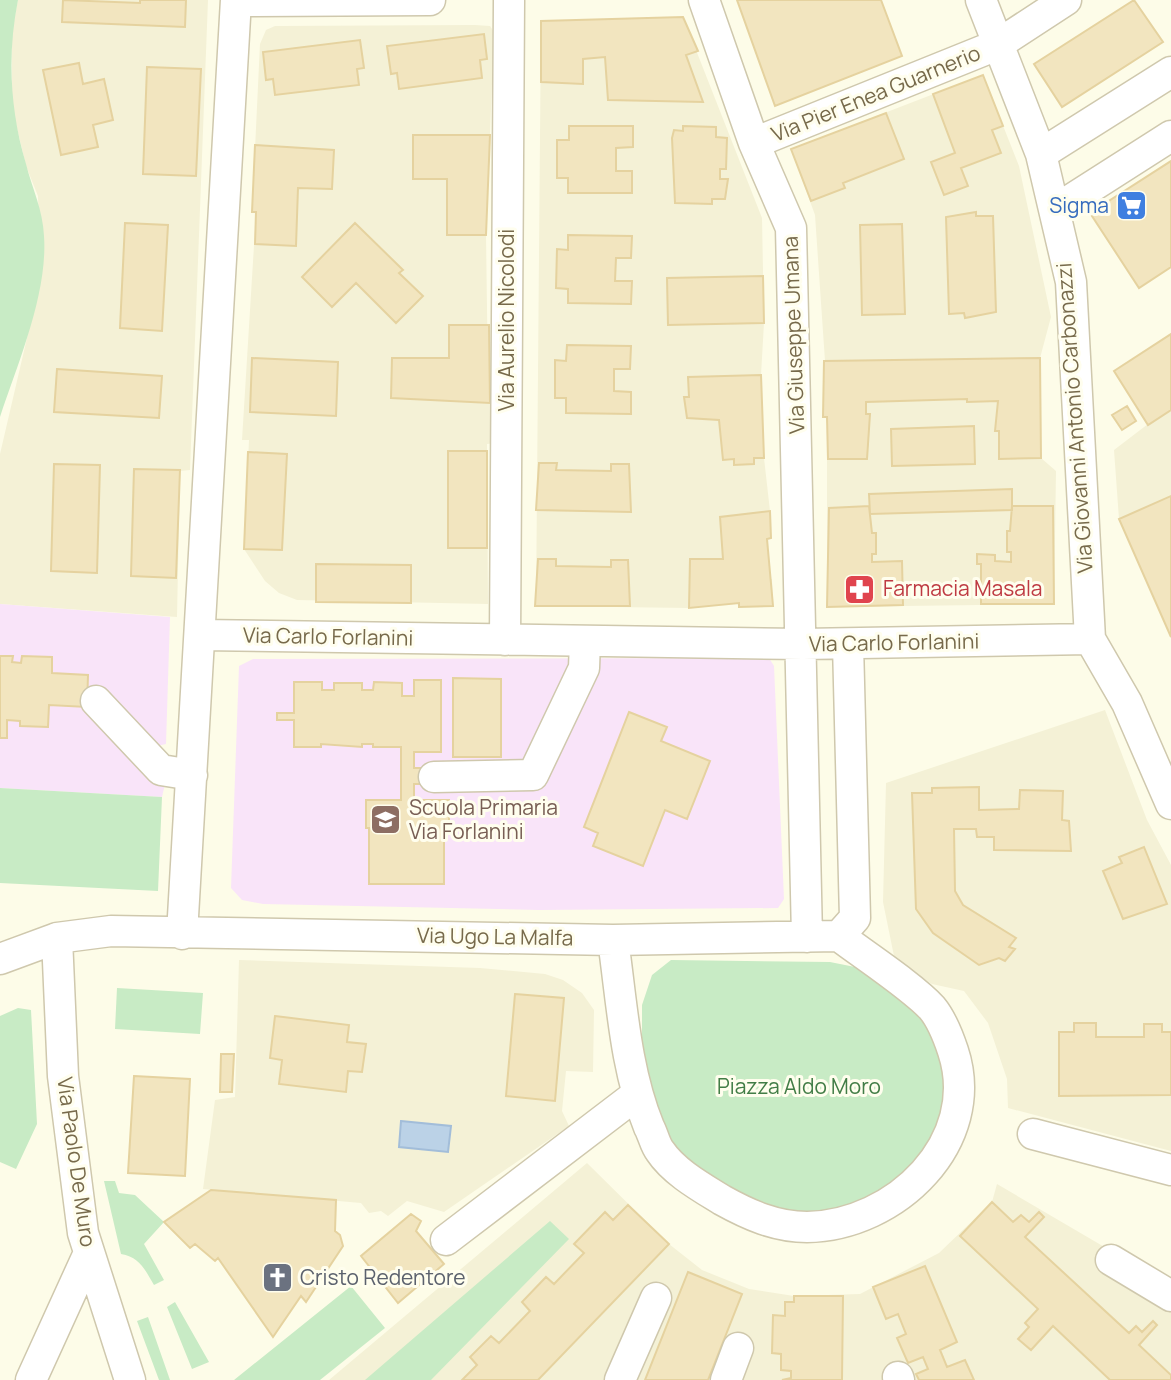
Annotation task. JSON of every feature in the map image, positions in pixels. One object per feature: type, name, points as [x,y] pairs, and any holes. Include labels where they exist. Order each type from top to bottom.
[{"type":"street","points":[[182,934],[236,1],[430,0]]},
{"type":"street","points":[[488,0],[525,0]]},
{"type":"street","name":"Via Giuseppe Umana","points":[[704,0],[754,143],[791,228],[803,644]]},
{"type":"street","name":"Via Giovanni Antonio Carbonazzi","points":[[981,0],[1041,154],[1071,282],[1090,639]]},
{"type":"street","name":"Via Pier Enea Guarnerio","points":[[754,143],[997,45],[1066,0]]},
{"type":"street","name":"Via Aurelio Nicolodi","points":[[505,640],[509,1]]},
{"type":"street","points":[[1041,154],[1171,72]]},
{"type":"street","points":[[1055,210],[1171,136]]},
{"type":"street","name":"Via Carlo Forlanini","points":[[201,635],[803,644],[1090,639]]},
{"type":"street","points":[[1090,639],[1128,703],[1171,804]]},
{"type":"street","points":[[434,777],[533,775],[584,668],[584,641]]},
{"type":"street","points":[[803,644],[807,937]]},
{"type":"street","points":[[613,940],[636,1095],[660,1151],[696,1185],[750,1216],[780,1225],[819,1225],[853,1220],[890,1204],[925,1175],[954,1121],[961,1091],[957,1063],[947,1034],[931,1008],[839,936],[855,918],[848,644]]},
{"type":"street","points":[[96,701],[161,770],[192,775]]},
{"type":"street","name":"Via Ugo La Malfa","points":[[0,959],[57,938],[111,931],[613,940],[839,936]]},
{"type":"street","name":"Via Paolo De Muro","points":[[57,938],[63,1076],[88,1255],[130,1380]]},
{"type":"street","points":[[446,1240],[636,1095]]},
{"type":"street","points":[[1033,1135],[1171,1170]]},
{"type":"street","points":[[31,1380],[88,1255]]},
{"type":"street","points":[[1111,1260],[1171,1296]]},
{"type":"street","points":[[620,1380],[656,1298]]},
{"type":"street","points":[[726,1380],[738,1348]]},
{"type":"shaded area","points":[[18,0],[208,0],[190,470],[180,471],[177,617],[0,604],[0,454],[40,282],[38,196],[26,166],[12,107],[12,31]]},
{"type":"shaded area","points":[[683,17],[762,218],[764,323],[761,375],[771,538],[767,539],[768,579],[772,579],[773,606],[739,607],[739,603],[689,608],[536,606],[541,21]]},
{"type":"shaded area","points":[[475,25],[490,26],[494,32],[486,235],[488,381],[496,443],[487,444],[488,604],[297,600],[279,593],[265,581],[244,549],[249,440],[242,440],[256,213],[252,212],[260,44],[266,30],[275,26]]},
{"type":"shaded area","points":[[983,75],[1019,166],[1051,317],[1040,358],[1041,458],[1056,471],[1054,604],[827,607],[827,417],[823,417],[825,361],[815,215],[791,149]]},
{"type":"shaded area","points":[[1171,334],[1171,496],[1119,519],[1114,450],[1148,424],[1114,371]]},
{"type":"shaded area","points":[[0,604],[170,617],[166,744],[152,747],[165,784],[162,797],[0,788]]},
{"type":"shaded area","points":[[769,658],[774,666],[784,899],[778,908],[539,910],[263,904],[242,900],[231,888],[239,666],[253,659]]},
{"type":"shaded area","points":[[1105,710],[1147,820],[1171,865],[1171,1151],[1008,1108],[1007,1079],[988,1023],[964,991],[932,984],[895,961],[883,902],[886,783]]},
{"type":"shaded area","points":[[239,960],[480,968],[545,974],[563,980],[582,993],[594,1010],[593,1072],[566,1071],[562,1111],[569,1126],[444,1212],[407,1201],[388,1216],[381,1211],[369,1213],[361,1203],[203,1189],[215,1100],[235,1097]]},
{"type":"shaded area","points":[[587,1163],[669,1244],[702,1270],[749,1289],[794,1296],[860,1294],[939,1253],[992,1202],[997,1184],[1171,1286],[1171,1380],[329,1380]]},
{"type":"green space","points":[[0,0],[18,0],[11,62],[16,123],[43,226],[44,258],[37,304],[0,417]]},
{"type":"green space","points":[[0,788],[162,797],[158,891],[0,883]]},
{"type":"green space","name":"Piazza Aldo Moro","points":[[671,960],[830,962],[855,967],[917,1011],[933,1038],[948,1091],[927,1152],[890,1189],[866,1203],[816,1216],[788,1214],[743,1202],[676,1151],[656,1116],[642,1067],[642,1005],[652,975]]},
{"type":"green space","points":[[117,988],[203,993],[200,1034],[115,1029]]},
{"type":"green space","points":[[18,1008],[31,1010],[37,1124],[16,1169],[0,1162],[0,1016]]},
{"type":"green space","points":[[104,1181],[115,1181],[119,1193],[135,1195],[164,1222],[144,1244],[164,1280],[154,1285],[137,1261],[121,1254]]},
{"type":"green space","points":[[550,1221],[569,1239],[431,1380],[365,1380]]},
{"type":"green space","points":[[351,1286],[385,1328],[320,1380],[234,1380]]},
{"type":"green space","points":[[175,1302],[209,1362],[192,1369],[167,1307]]},
{"type":"green space","points":[[148,1317],[170,1380],[159,1380],[137,1321]]},
{"type":"water","points":[[401,1121],[451,1126],[448,1152],[399,1147]]},
{"type":"building","points":[[63,0],[140,3],[140,0],[186,0],[185,27],[62,22]]},
{"type":"building","points":[[737,0],[881,0],[902,56],[775,106]]},
{"type":"building","points":[[1134,0],[1163,42],[1062,107],[1034,64]]},
{"type":"building","points":[[683,17],[698,51],[686,55],[703,102],[608,100],[605,57],[583,59],[583,84],[541,82],[541,21]]},
{"type":"building","points":[[484,34],[487,59],[480,60],[482,78],[399,89],[397,73],[391,74],[387,46]]},
{"type":"building","points":[[360,40],[364,68],[357,69],[359,85],[275,95],[273,79],[266,80],[263,52]]},
{"type":"building","points":[[79,63],[83,84],[104,79],[113,120],[93,125],[98,147],[61,155],[43,70]]},
{"type":"building","points":[[147,67],[201,69],[196,176],[143,174]]},
{"type":"building","points":[[983,75],[1003,126],[992,130],[1001,153],[961,168],[968,186],[944,195],[931,162],[955,153],[933,94]]},
{"type":"building","points":[[886,113],[904,159],[843,183],[845,188],[811,201],[791,149]]},
{"type":"building","points":[[569,126],[633,126],[633,147],[616,148],[616,171],[632,171],[632,193],[568,193],[568,178],[557,178],[557,140],[569,140]]},
{"type":"building","points":[[683,126],[716,127],[716,137],[727,138],[726,169],[720,169],[720,179],[728,179],[725,199],[712,199],[712,204],[675,203],[672,138],[674,130],[683,131]]},
{"type":"building","points":[[413,135],[490,135],[486,235],[447,235],[447,179],[413,179]]},
{"type":"building","points":[[255,145],[334,150],[332,189],[298,188],[296,246],[255,244],[256,212],[252,212]]},
{"type":"building","points":[[1171,161],[1171,267],[1139,288],[1090,213]]},
{"type":"building","points":[[976,212],[976,216],[993,216],[996,312],[965,318],[964,313],[949,314],[946,217]]},
{"type":"building","points":[[125,223],[168,225],[162,331],[120,328]]},
{"type":"building","points":[[355,223],[403,270],[399,273],[423,296],[396,323],[356,283],[332,307],[302,277]]},
{"type":"building","points":[[902,224],[905,314],[862,315],[860,225]]},
{"type":"building","points":[[568,235],[632,236],[631,258],[616,258],[615,281],[632,281],[631,304],[568,303],[568,289],[556,288],[557,249],[568,250]]},
{"type":"building","points":[[763,276],[764,323],[668,325],[667,278]]},
{"type":"building","points":[[449,325],[489,325],[490,403],[391,398],[392,358],[449,358]]},
{"type":"building","points":[[1171,334],[1171,410],[1148,425],[1114,371]]},
{"type":"building","points":[[567,345],[631,346],[630,369],[614,369],[614,391],[631,392],[631,414],[566,413],[566,398],[555,398],[555,360],[566,361]]},
{"type":"building","points":[[252,358],[338,362],[336,416],[250,412]]},
{"type":"building","points":[[1040,358],[1041,458],[999,459],[999,431],[995,431],[998,401],[967,402],[967,399],[866,402],[866,414],[870,414],[867,459],[828,459],[827,417],[823,417],[824,361]]},
{"type":"building","points":[[57,369],[162,376],[159,418],[54,412]]},
{"type":"building","points":[[761,375],[764,458],[754,458],[754,464],[734,465],[734,459],[723,460],[719,420],[687,418],[684,397],[689,397],[688,377]]},
{"type":"building","points":[[1127,406],[1136,421],[1122,430],[1112,415]]},
{"type":"building","points":[[974,426],[975,464],[892,466],[891,429]]},
{"type":"building","points":[[448,451],[487,451],[487,548],[448,548]]},
{"type":"building","points":[[248,452],[287,454],[282,550],[244,549]]},
{"type":"building","points":[[539,463],[557,463],[556,470],[611,471],[611,464],[629,464],[631,512],[536,510]]},
{"type":"building","points":[[54,464],[100,465],[97,573],[51,571]]},
{"type":"building","points":[[134,469],[180,470],[176,578],[131,576]]},
{"type":"building","points":[[1012,489],[1012,510],[870,514],[869,494]]},
{"type":"building","points":[[1171,496],[1171,637],[1119,519]]},
{"type":"building","points":[[869,506],[872,533],[876,533],[876,554],[872,554],[872,562],[902,561],[903,605],[827,607],[829,508]]},
{"type":"building","points":[[1012,506],[1053,506],[1054,604],[981,604],[981,564],[977,564],[977,554],[995,555],[995,561],[1011,562],[1011,552],[1007,552],[1007,531],[1010,531]]},
{"type":"building","points":[[770,511],[771,538],[767,539],[773,606],[739,607],[739,603],[689,608],[690,559],[723,559],[720,517]]},
{"type":"building","points":[[538,559],[556,559],[556,566],[611,567],[611,560],[628,560],[630,606],[535,606]]},
{"type":"building","points":[[316,564],[411,565],[411,603],[316,602]]},
{"type":"building","points":[[0,656],[13,656],[12,662],[21,663],[22,656],[52,657],[52,673],[88,675],[87,707],[49,705],[48,727],[20,726],[20,721],[7,720],[7,738],[0,738]]},
{"type":"building","points":[[453,678],[501,679],[501,757],[453,757]]},
{"type":"building","points":[[414,680],[441,680],[441,752],[414,752],[414,768],[431,768],[431,784],[414,784],[414,800],[449,800],[449,829],[444,829],[444,884],[369,884],[366,800],[401,800],[401,747],[321,744],[321,747],[294,747],[294,720],[277,720],[277,713],[294,713],[294,682],[322,682],[322,690],[334,690],[334,683],[362,683],[362,690],[373,690],[374,682],[402,683],[402,696],[414,696]]},
{"type":"building","points":[[629,712],[667,727],[661,741],[710,761],[687,819],[665,810],[643,866],[593,846],[598,833],[584,827]]},
{"type":"building","points":[[979,787],[979,810],[1019,809],[1020,790],[1063,791],[1062,820],[1069,821],[1071,851],[994,850],[994,837],[977,837],[976,829],[954,829],[955,891],[963,905],[1016,938],[1009,947],[1015,949],[1005,961],[999,958],[979,965],[933,933],[916,909],[912,793],[932,793],[932,788]]},
{"type":"building","points":[[1144,847],[1167,904],[1123,919],[1103,871],[1122,863],[1119,857]]},
{"type":"building","points":[[515,994],[564,998],[555,1101],[506,1096]]},
{"type":"building","points":[[275,1016],[349,1025],[347,1042],[366,1044],[362,1072],[348,1071],[346,1092],[279,1084],[282,1060],[270,1058]]},
{"type":"building","points":[[1074,1023],[1096,1023],[1096,1037],[1144,1037],[1144,1024],[1162,1024],[1162,1032],[1171,1032],[1171,1095],[1059,1096],[1059,1032],[1074,1032]]},
{"type":"building","points":[[221,1054],[234,1054],[232,1092],[220,1092]]},
{"type":"building","points":[[134,1076],[190,1079],[185,1176],[128,1173]]},
{"type":"building","name":"Cristo Redentore","points":[[211,1190],[336,1200],[335,1231],[340,1235],[343,1246],[306,1302],[301,1296],[273,1337],[218,1258],[215,1261],[195,1244],[190,1248],[164,1222]]},
{"type":"building","points":[[992,1202],[1013,1222],[1021,1215],[1029,1222],[1039,1212],[1044,1217],[1025,1237],[1129,1333],[1136,1326],[1142,1332],[1153,1321],[1157,1325],[1139,1345],[1171,1375],[1171,1380],[1110,1380],[1053,1326],[1031,1350],[1018,1339],[1029,1327],[1025,1323],[1038,1309],[960,1236]]},
{"type":"building","points":[[628,1205],[669,1244],[538,1380],[462,1380],[477,1365],[470,1357],[491,1336],[499,1343],[530,1311],[522,1302],[546,1277],[554,1284],[584,1253],[574,1244],[605,1212],[613,1220]]},
{"type":"building","points":[[411,1214],[421,1221],[416,1231],[444,1264],[398,1303],[361,1256]]},
{"type":"building","points":[[925,1266],[957,1342],[940,1350],[947,1367],[965,1360],[974,1380],[919,1380],[916,1374],[928,1369],[923,1357],[908,1363],[897,1338],[906,1334],[898,1314],[886,1319],[873,1287]]},
{"type":"building","points":[[688,1272],[742,1294],[708,1380],[645,1380]]},
{"type":"building","points":[[794,1296],[843,1296],[842,1380],[782,1380],[791,1378],[791,1371],[781,1370],[781,1354],[772,1353],[773,1315],[785,1316],[785,1302],[794,1302]]},
{"type":"place","name":"Sigma","points":[[1132,206]]},
{"type":"place","name":"Farmacia Masala","points":[[860,589]]},
{"type":"place","name":"Scuola Primaria Via Forlanini","points":[[386,820]]},
{"type":"place","name":"Cristo Redentore","points":[[277,1278]]}]
